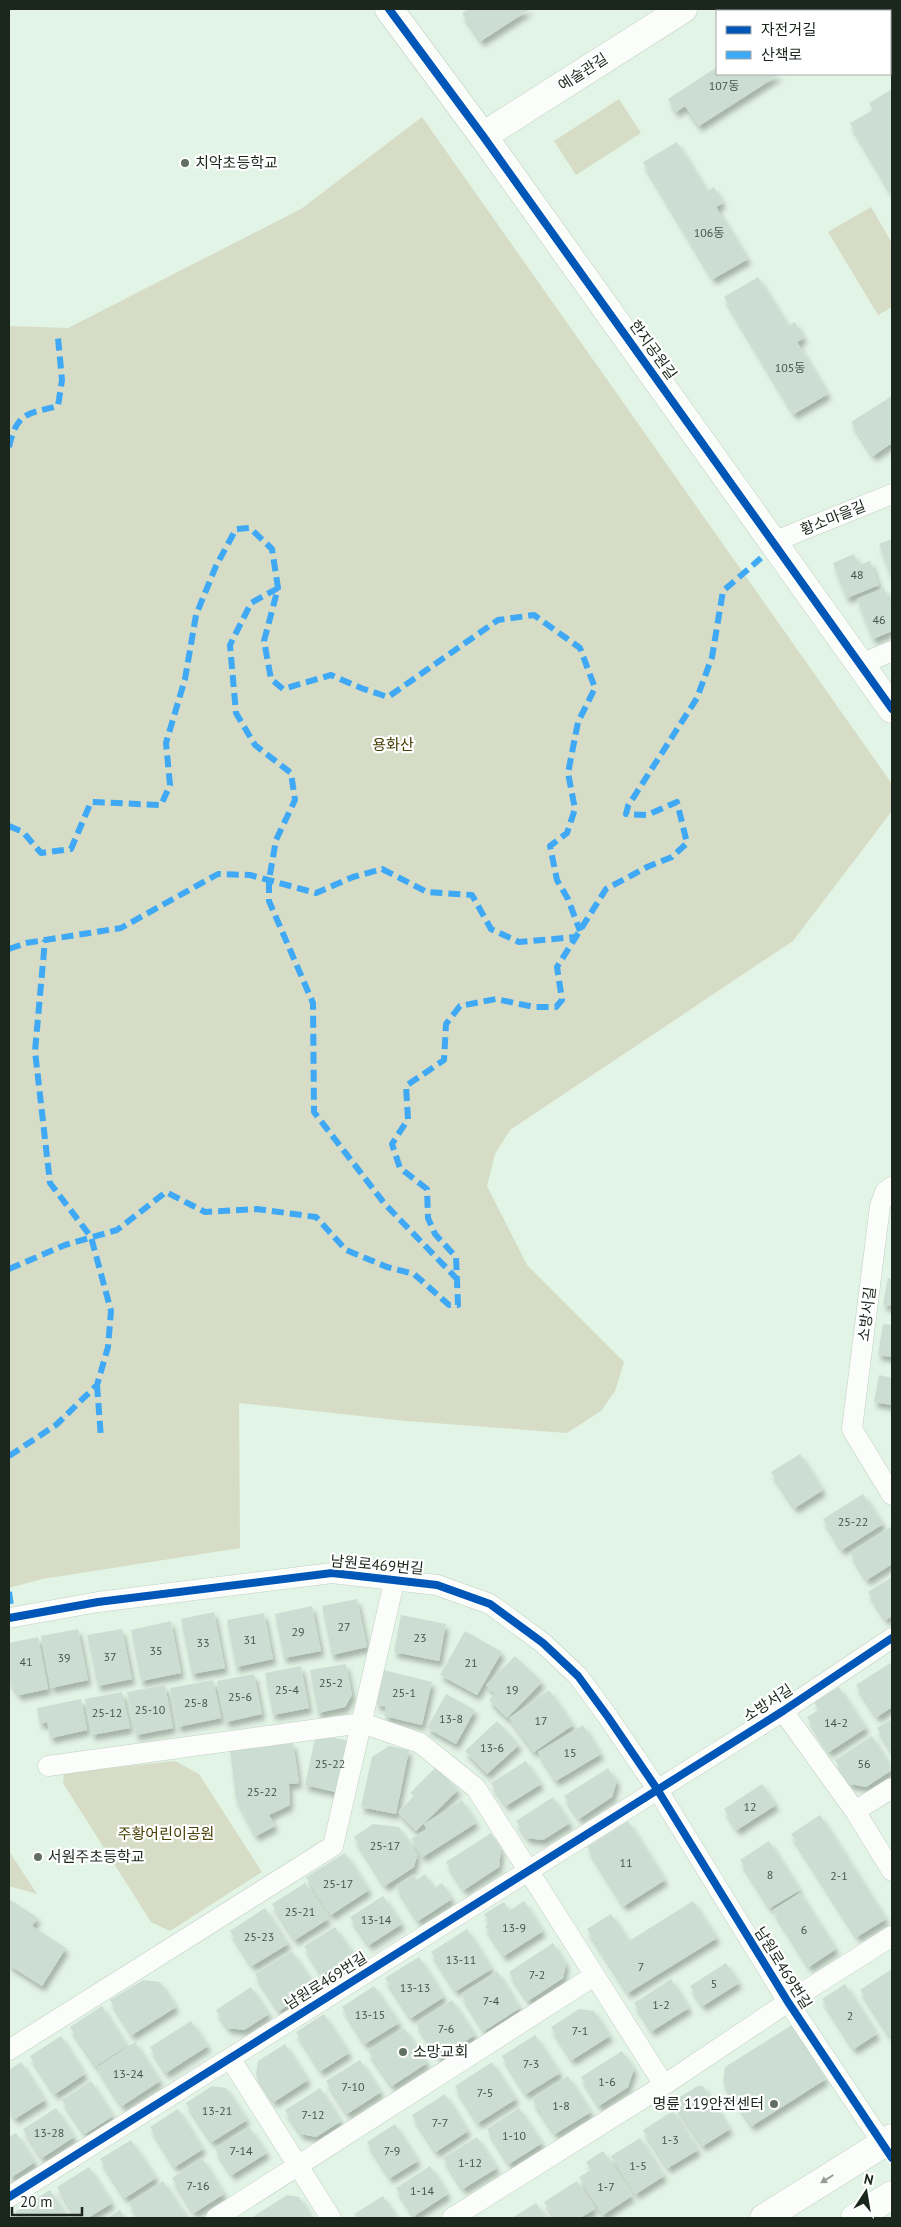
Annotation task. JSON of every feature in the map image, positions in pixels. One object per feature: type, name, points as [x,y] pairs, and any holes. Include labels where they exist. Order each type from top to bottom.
[{"type":"street","name":"한지공원길","points":[[389,9],[483,136],[892,709]]},
{"type":"street","name":"예술관길","points":[[483,136],[682,9]]},
{"type":"street","name":"황소마을길","points":[[773,542],[892,494]]},
{"type":"street","points":[[861,664],[892,652]]},
{"type":"street","name":"소방서길","points":[[892,1187],[885,1192],[880,1206],[852,1429],[892,1495]]},
{"type":"street","name":"남원로469번길","points":[[9,1618],[98,1602],[332,1573],[395,1578],[437,1584],[490,1604],[543,1643],[578,1676],[657,1789],[788,2002],[889,2147]]},
{"type":"street","name":"남원로469번길","points":[[9,2050],[333,1846],[395,1578]]},
{"type":"street","name":"소방서길","points":[[657,1789],[783,1711],[892,1638]]},
{"type":"street","points":[[783,1711],[855,1811],[892,1871]]},
{"type":"street","points":[[48,1766],[362,1723],[420,1743],[476,1788],[664,2085]]},
{"type":"street","points":[[855,1811],[892,1788]]},
{"type":"street","name":"남원로469번길","points":[[9,2197],[657,1789]]},
{"type":"street","name":"남원로469번길","points":[[452,2218],[664,2085],[788,2002],[892,1936]]},
{"type":"street","points":[[216,2218],[594,1976]]},
{"type":"street","points":[[230,2058],[331,2218]]},
{"type":"street","points":[[764,2218],[889,2147]]},
{"type":"street","points":[[855,2218],[892,2195]]},
{"type":"green space","points":[[619,99],[641,133],[576,175],[554,141]]},
{"type":"green space","name":"용화산","points":[[422,117],[892,784],[892,811],[793,941],[510,1130],[495,1154],[487,1186],[527,1265],[624,1362],[615,1391],[601,1411],[567,1433],[407,1421],[239,1403],[240,1548],[42,1579],[9,1588],[9,326],[68,328],[301,209]]},
{"type":"green space","points":[[871,207],[892,243],[892,307],[878,315],[828,232]]},
{"type":"green space","name":"주황어린이공원","points":[[175,1761],[199,1774],[262,1872],[170,1931],[151,1922],[63,1783],[64,1773]]},
{"type":"green space","points":[[9,1851],[37,1894],[9,1886]]},
{"type":"building","points":[[469,9],[530,9],[481,41],[462,13]]},
{"type":"building","points":[[808,9],[881,9],[879,10],[806,10]]},
{"type":"building","points":[[716,68],[716,75],[778,75],[699,126],[685,106],[676,112],[668,99]]},
{"type":"building","points":[[892,89],[892,194],[850,123],[873,110],[869,103]]},
{"type":"building","points":[[677,142],[707,191],[714,187],[723,203],[716,207],[748,259],[713,279],[643,162]]},
{"type":"building","points":[[758,277],[788,326],[795,322],[804,338],[797,342],[828,394],[794,414],[724,297]]},
{"type":"building","points":[[892,396],[892,443],[873,456],[851,422]]},
{"type":"building","points":[[892,539],[892,579],[879,544]]},
{"type":"building","points":[[854,554],[859,565],[870,561],[879,585],[847,598],[833,563]]},
{"type":"building","points":[[884,588],[892,608],[892,631],[873,639],[857,599]]},
{"type":"building","points":[[888,1278],[892,1279],[892,1306],[883,1305]]},
{"type":"building","points":[[883,1324],[892,1325],[892,1357],[878,1355]]},
{"type":"building","points":[[879,1375],[892,1378],[892,1405],[874,1402]]},
{"type":"building","points":[[800,1454],[823,1490],[795,1508],[771,1472]]},
{"type":"building","points":[[863,1494],[883,1524],[842,1550],[823,1519]]},
{"type":"building","points":[[892,1526],[892,1564],[867,1580],[850,1553]]},
{"type":"building","points":[[892,1577],[892,1616],[886,1620],[868,1592]]},
{"type":"building","points":[[357,1599],[367,1647],[332,1655],[322,1606]]},
{"type":"building","points":[[312,1606],[321,1651],[284,1658],[275,1614]]},
{"type":"building","points":[[214,1612],[225,1668],[192,1674],[181,1619]]},
{"type":"building","points":[[264,1613],[273,1659],[236,1667],[227,1620]]},
{"type":"building","points":[[401,1615],[446,1624],[439,1661],[394,1652]]},
{"type":"building","points":[[171,1621],[181,1673],[141,1681],[131,1630]]},
{"type":"building","points":[[78,1629],[88,1680],[51,1688],[41,1636]]},
{"type":"building","points":[[122,1629],[132,1679],[98,1686],[87,1635]]},
{"type":"building","points":[[465,1631],[502,1652],[477,1695],[440,1675]]},
{"type":"building","points":[[38,1637],[48,1689],[19,1695],[9,1680],[9,1643]]},
{"type":"building","points":[[515,1656],[542,1682],[507,1718],[489,1700],[495,1694],[486,1685]]},
{"type":"building","points":[[892,1662],[892,1707],[877,1717],[856,1685]]},
{"type":"building","points":[[346,1664],[352,1695],[345,1707],[318,1713],[310,1670]]},
{"type":"building","points":[[301,1666],[309,1708],[273,1715],[265,1673]]},
{"type":"building","points":[[383,1670],[432,1682],[422,1725],[384,1716],[386,1707],[376,1704]]},
{"type":"building","points":[[254,1674],[262,1714],[226,1722],[217,1681]]},
{"type":"building","points":[[213,1680],[221,1718],[178,1727],[170,1688]]},
{"type":"building","points":[[165,1685],[173,1728],[136,1735],[127,1692]]},
{"type":"building","points":[[839,1687],[866,1728],[829,1752],[807,1717],[819,1710],[814,1702]]},
{"type":"building","points":[[549,1690],[573,1725],[534,1752],[509,1718]]},
{"type":"building","points":[[122,1692],[130,1728],[92,1735],[85,1699]]},
{"type":"building","points":[[446,1694],[475,1710],[456,1744],[427,1728]]},
{"type":"building","points":[[81,1699],[87,1730],[51,1738],[47,1722],[40,1724],[37,1708]]},
{"type":"building","points":[[892,1719],[892,1752],[877,1728]]},
{"type":"building","points":[[497,1721],[519,1745],[487,1774],[465,1751]]},
{"type":"building","points":[[583,1725],[601,1754],[556,1781],[538,1752]]},
{"type":"building","points":[[316,1734],[355,1742],[344,1794],[305,1785]]},
{"type":"building","points":[[872,1736],[892,1770],[866,1787],[850,1784],[835,1760]]},
{"type":"building","points":[[293,1743],[299,1783],[289,1784],[290,1805],[269,1815],[275,1826],[256,1836],[236,1799],[230,1750]]},
{"type":"building","points":[[389,1746],[409,1750],[396,1814],[361,1807],[372,1757]]},
{"type":"building","points":[[526,1761],[541,1784],[506,1806],[491,1783]]},
{"type":"building","points":[[436,1767],[458,1790],[416,1831],[398,1812],[414,1796],[410,1793]]},
{"type":"building","points":[[608,1768],[617,1781],[612,1797],[579,1819],[564,1796]]},
{"type":"building","points":[[762,1784],[776,1805],[737,1830],[724,1809]]},
{"type":"building","points":[[553,1797],[570,1823],[543,1840],[527,1838],[516,1821]]},
{"type":"building","points":[[462,1800],[476,1823],[423,1857],[411,1839],[427,1829],[424,1824]]},
{"type":"building","points":[[820,1815],[886,1919],[857,1937],[791,1834]]},
{"type":"building","points":[[628,1821],[665,1880],[624,1906],[587,1847]]},
{"type":"building","points":[[373,1824],[399,1827],[417,1855],[414,1867],[385,1886],[354,1837]]},
{"type":"building","points":[[491,1833],[501,1850],[499,1867],[464,1890],[446,1862]]},
{"type":"building","points":[[769,1841],[800,1890],[770,1908],[740,1860]]},
{"type":"building","points":[[345,1853],[369,1890],[331,1915],[306,1877]]},
{"type":"building","points":[[425,1874],[434,1888],[442,1883],[452,1899],[418,1921],[396,1886],[413,1875],[417,1880]]},
{"type":"building","points":[[305,1883],[328,1919],[295,1940],[272,1904]]},
{"type":"building","points":[[800,1893],[836,1949],[809,1967],[773,1910]]},
{"type":"building","points":[[383,1896],[402,1924],[369,1945],[350,1917]]},
{"type":"building","points":[[9,1899],[38,1918],[32,1926],[66,1948],[42,1986],[9,1965]]},
{"type":"building","points":[[524,1901],[543,1931],[504,1956],[485,1926],[490,1923],[484,1914],[504,1902],[509,1911]]},
{"type":"building","points":[[693,1901],[717,1938],[628,1993],[587,1929],[611,1914],[629,1941]]},
{"type":"building","points":[[265,1908],[288,1944],[252,1966],[230,1931]]},
{"type":"building","points":[[335,1927],[354,1955],[322,1975],[304,1946]]},
{"type":"building","points":[[467,1929],[492,1969],[456,1991],[431,1952]]},
{"type":"building","points":[[553,1943],[566,1964],[563,1978],[528,2001],[509,1972]]},
{"type":"building","points":[[292,1951],[315,1987],[279,2011],[255,1974]]},
{"type":"building","points":[[419,1957],[444,1997],[411,2018],[385,1978]]},
{"type":"building","points":[[726,1963],[739,1983],[703,2006],[690,1986]]},
{"type":"building","points":[[892,1969],[892,2034],[890,2036],[860,1990]]},
{"type":"building","points":[[497,1971],[520,2008],[484,2031],[461,1994]]},
{"type":"building","points":[[671,1979],[689,2008],[652,2031],[634,2003]]},
{"type":"building","points":[[143,1980],[160,1982],[176,2007],[132,2035],[110,2000]]},
{"type":"building","points":[[845,1984],[877,2034],[854,2049],[822,1999]]},
{"type":"building","points":[[374,1986],[399,2023],[365,2044],[342,2007]]},
{"type":"building","points":[[251,1987],[269,2014],[244,2030],[228,2028],[216,2010]]},
{"type":"building","points":[[452,2000],[475,2035],[439,2058],[416,2023]]},
{"type":"building","points":[[102,2006],[127,2046],[96,2066],[70,2027]]},
{"type":"building","points":[[579,2009],[594,2011],[610,2036],[572,2060],[551,2027]]},
{"type":"building","points":[[324,2014],[349,2053],[321,2071],[296,2032]]},
{"type":"building","points":[[191,2021],[208,2046],[166,2073],[150,2047]]},
{"type":"building","points":[[792,2025],[826,2079],[752,2126],[723,2082],[725,2067]]},
{"type":"building","points":[[404,2028],[427,2063],[392,2086],[368,2051]]},
{"type":"building","points":[[535,2035],[560,2073],[526,2094],[502,2056]]},
{"type":"building","points":[[61,2036],[85,2074],[55,2094],[30,2056]]},
{"type":"building","points":[[135,2042],[160,2081],[122,2106],[97,2067]]},
{"type":"building","points":[[285,2044],[308,2080],[274,2102],[256,2075],[258,2061]]},
{"type":"building","points":[[622,2051],[634,2069],[628,2087],[599,2106],[581,2077]]},
{"type":"building","points":[[360,2060],[381,2092],[347,2114],[326,2081]]},
{"type":"building","points":[[21,2062],[45,2100],[15,2119],[9,2109],[9,2070]]},
{"type":"building","points":[[492,2062],[516,2099],[478,2123],[455,2086]]},
{"type":"building","points":[[568,2076],[591,2112],[555,2134],[532,2099]]},
{"type":"building","points":[[91,2081],[113,2116],[85,2134],[62,2100]]},
{"type":"building","points":[[212,2086],[226,2088],[247,2120],[212,2142],[186,2103]]},
{"type":"building","points":[[698,2086],[703,2086],[730,2129],[703,2146],[673,2101]]},
{"type":"building","points":[[320,2088],[341,2121],[316,2137],[301,2134],[285,2110]]},
{"type":"building","points":[[445,2094],[468,2131],[436,2152],[412,2115]]},
{"type":"building","points":[[56,2108],[74,2137],[42,2158],[23,2129]]},
{"type":"building","points":[[519,2108],[542,2143],[509,2164],[487,2129]]},
{"type":"building","points":[[178,2109],[203,2149],[175,2167],[150,2127]]},
{"type":"building","points":[[673,2111],[698,2150],[668,2168],[643,2130]]},
{"type":"building","points":[[395,2124],[418,2161],[390,2178],[367,2142]]},
{"type":"building","points":[[249,2127],[267,2153],[232,2175],[215,2149]]},
{"type":"building","points":[[16,2133],[35,2162],[9,2179],[9,2137]]},
{"type":"building","points":[[477,2137],[497,2168],[463,2189],[443,2158]]},
{"type":"building","points":[[640,2138],[664,2176],[636,2194],[611,2156]]},
{"type":"building","points":[[131,2140],[156,2178],[125,2198],[100,2159]]},
{"type":"building","points":[[603,2151],[632,2196],[603,2215],[579,2177],[591,2170],[586,2162]]},
{"type":"building","points":[[202,2158],[224,2194],[194,2213],[172,2178]]},
{"type":"building","points":[[430,2166],[448,2194],[414,2216],[396,2188]]},
{"type":"building","points":[[89,2167],[112,2203],[88,2218],[77,2218],[57,2187]]},
{"type":"building","points":[[163,2181],[186,2216],[183,2218],[139,2218],[129,2203]]},
{"type":"building","points":[[577,2181],[595,2209],[580,2218],[555,2218],[544,2202]]},
{"type":"building","points":[[50,2190],[68,2218],[19,2218],[15,2212]]},
{"type":"building","points":[[287,2195],[299,2197],[312,2218],[251,2218]]},
{"type":"building","points":[[383,2196],[397,2218],[357,2218],[354,2214]]},
{"type":"building","points":[[536,2203],[546,2218],[512,2218]]},
{"type":"building","points":[[120,2210],[125,2218],[107,2218]]},
{"type":"marked path","points":[[9,447],[16,427],[25,416],[58,406],[62,380],[58,338]]},
{"type":"marked path","points":[[9,826],[23,832],[41,853],[71,849],[91,802],[161,805],[170,785],[166,743],[185,679],[196,615],[216,566],[236,529],[250,528],[272,549],[278,588],[264,641],[271,679],[283,689],[331,675],[388,697],[498,620],[534,615],[580,648],[595,688],[578,722],[568,773],[575,809],[567,833],[550,846],[557,880],[568,899],[580,931]]},
{"type":"marked path","points":[[9,1269],[65,1245],[117,1230],[166,1192],[205,1212],[257,1209],[316,1217],[346,1250],[387,1267],[414,1274],[449,1305],[458,1305],[456,1257],[435,1234],[428,1218],[427,1189],[400,1168],[392,1144],[408,1119],[406,1086],[444,1060],[446,1024],[460,1006],[496,999],[534,1007],[556,1007],[562,1000],[557,967],[606,889],[647,867],[672,857],[687,843],[677,802],[647,815],[626,814],[628,806],[697,698],[712,657],[723,591],[761,558]]},
{"type":"marked path","points":[[278,588],[251,603],[230,645],[236,713],[255,745],[291,773],[295,800],[276,840],[269,880],[269,901],[313,1003],[314,1112],[384,1203],[457,1279]]},
{"type":"marked path","points":[[9,949],[26,943],[121,928],[218,874],[250,875],[316,893],[353,877],[382,869],[427,892],[472,895],[491,929],[519,942],[576,937]]},
{"type":"marked path","points":[[9,1456],[56,1425],[97,1385],[108,1347],[111,1311],[91,1237],[50,1183],[35,1051],[45,940]]},
{"type":"marked path","points":[[97,1385],[101,1438]]},
{"type":"marked path","points":[[9,1592],[11,1606],[9,1606]]},
{"type":"cycle path","points":[[389,9],[483,136],[892,709]]},
{"type":"cycle path","points":[[9,1618],[98,1602],[332,1573],[437,1585],[490,1604],[543,1643],[578,1676],[608,1717],[657,1789],[788,2002],[892,2158]]},
{"type":"cycle path","points":[[9,2197],[783,1711],[892,1638]]},
{"type":"place","name":"치악초등학교","points":[[185,163]]},
{"type":"place","name":"서원주초등학교","points":[[38,1857]]},
{"type":"place","name":"소망교회","points":[[403,2052]]},
{"type":"place","name":"명륜 119안전센터","points":[[774,2104]]}]
